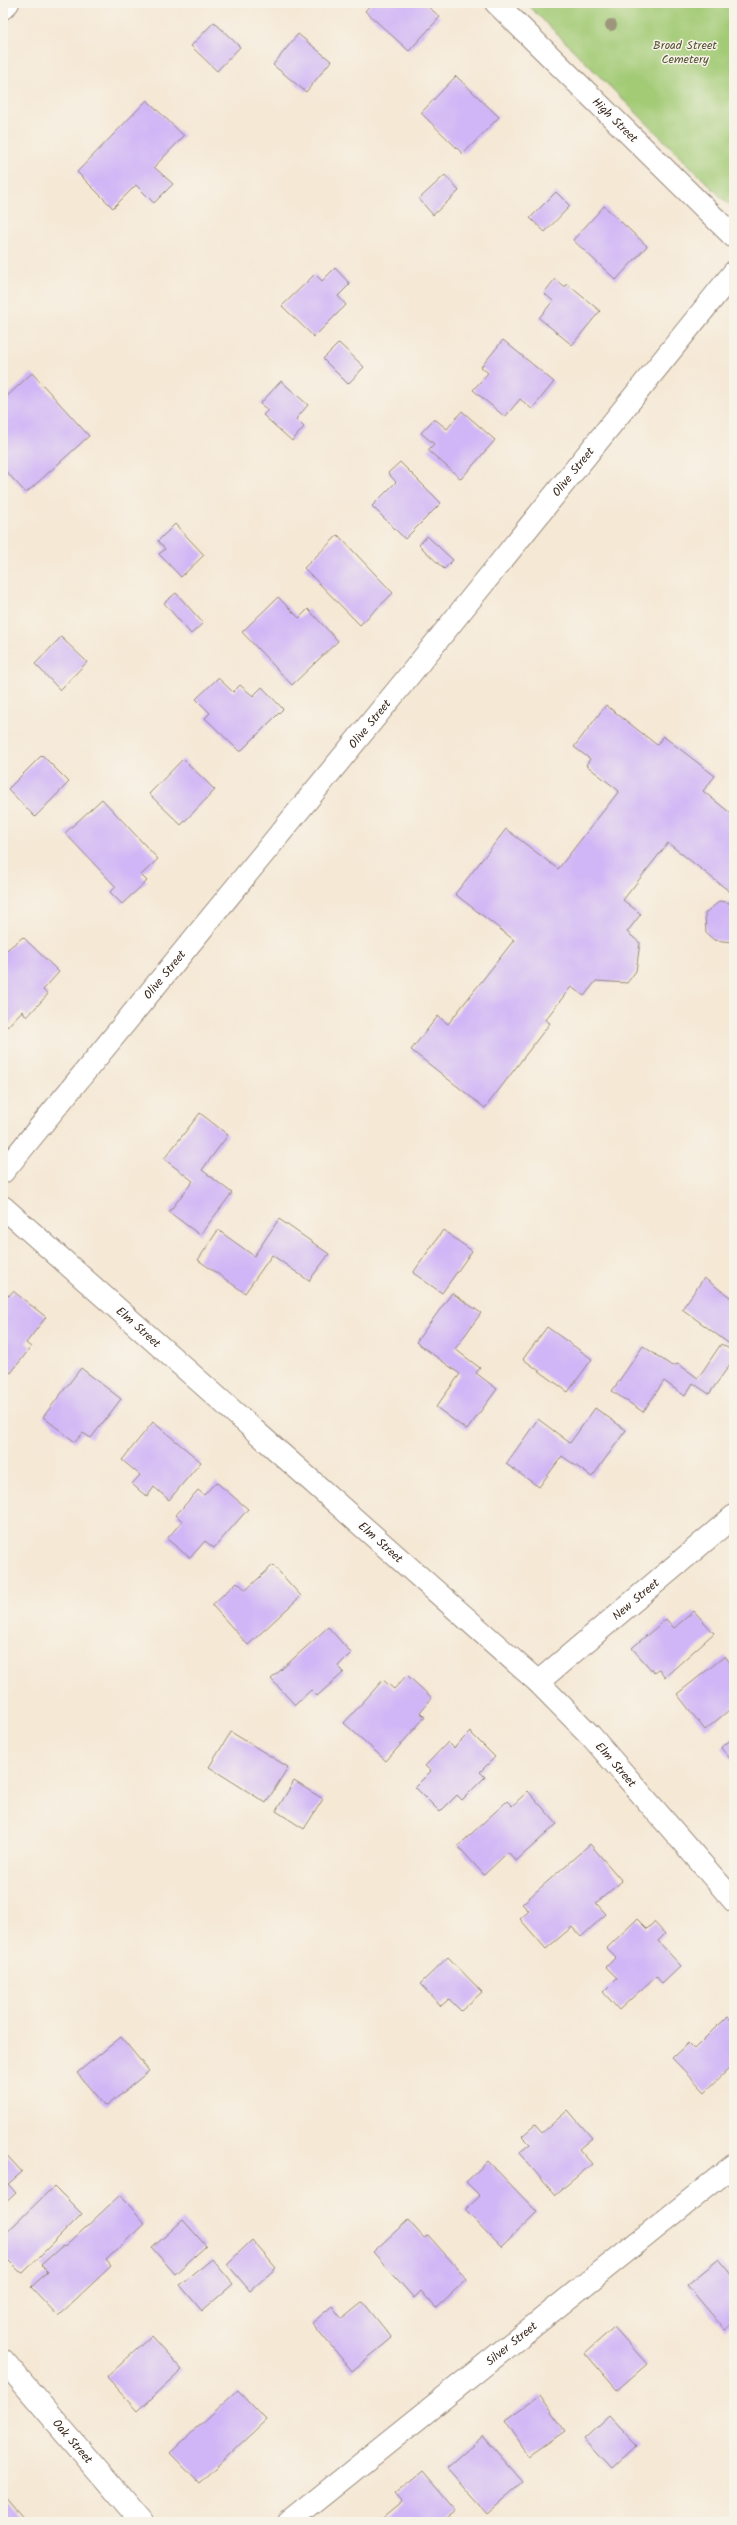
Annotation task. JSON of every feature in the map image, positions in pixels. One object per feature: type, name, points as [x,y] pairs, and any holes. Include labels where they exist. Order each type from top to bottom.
[{"type":"street","points":[[3,8],[8,3]]},
{"type":"street","name":"High Street","points":[[496,3],[734,238]]},
{"type":"street","name":"Olive Street","points":[[3,1172],[404,682],[734,272]]},
{"type":"street","name":"Elm Street","points":[[3,1207],[538,1682],[591,1736],[734,1901]]},
{"type":"street","name":"New Street","points":[[538,1682],[734,1516]]},
{"type":"street","name":"Silver Street","points":[[289,2522],[734,2165]]},
{"type":"street","name":"Oak Street","points":[[3,2360],[142,2522]]},
{"type":"green space","name":"Broad Street Cemetery","points":[[526,3],[734,3],[734,201],[728,204]]},
{"type":"building","points":[[372,3],[424,3],[440,17],[409,51],[365,11]]},
{"type":"building","points":[[214,22],[240,47],[217,71],[191,46]]},
{"type":"building","points":[[298,34],[331,61],[306,92],[273,65]]},
{"type":"building","points":[[456,76],[499,117],[463,154],[421,113]]},
{"type":"building","points":[[147,100],[184,136],[154,167],[173,184],[154,203],[136,185],[113,208],[77,172]]},
{"type":"building","points":[[445,175],[459,191],[433,215],[419,199]]},
{"type":"building","points":[[556,192],[570,206],[545,232],[530,218]]},
{"type":"building","points":[[604,206],[647,246],[616,280],[573,240]]},
{"type":"building","points":[[335,268],[350,284],[338,296],[346,305],[314,337],[282,306],[315,274],[322,281]]},
{"type":"building","points":[[555,279],[564,287],[567,284],[600,311],[572,345],[539,318],[553,301],[544,293]]},
{"type":"building","points":[[503,340],[554,382],[532,409],[520,399],[505,417],[473,390],[488,373],[481,367]]},
{"type":"building","points":[[339,343],[364,367],[348,384],[323,359]]},
{"type":"building","points":[[32,373],[89,436],[26,493],[3,468],[3,400]]},
{"type":"building","points":[[281,381],[308,405],[296,419],[304,427],[292,441],[263,415],[268,410],[260,404]]},
{"type":"building","points":[[462,411],[495,440],[461,479],[428,450],[434,444],[421,433],[433,420],[436,420],[447,429]]},
{"type":"building","points":[[400,462],[441,503],[405,539],[372,506],[396,482],[388,473]]},
{"type":"building","points":[[175,524],[204,555],[181,577],[159,554],[165,549],[158,541]]},
{"type":"building","points":[[338,535],[393,593],[360,625],[304,568]]},
{"type":"building","points":[[427,536],[453,560],[444,569],[419,545]]},
{"type":"building","points":[[176,593],[203,623],[191,634],[164,603]]},
{"type":"building","points":[[278,597],[299,618],[308,609],[338,641],[292,685],[242,632]]},
{"type":"building","points":[[61,637],[87,662],[60,690],[35,664]]},
{"type":"building","points":[[218,678],[233,692],[240,685],[253,696],[262,687],[283,709],[240,752],[205,718],[210,713],[196,699]]},
{"type":"building","points":[[606,705],[657,745],[663,736],[715,776],[703,791],[734,816],[734,895],[668,843],[623,900],[641,914],[627,932],[640,943],[636,971],[627,983],[596,981],[584,996],[571,987],[545,1020],[550,1023],[485,1108],[411,1050],[438,1016],[448,1024],[514,940],[455,894],[506,829],[558,869],[619,791],[586,765],[590,759],[574,747]]},
{"type":"building","points":[[42,755],[69,782],[35,817],[8,789]]},
{"type":"building","points":[[183,759],[215,790],[181,825],[149,794]]},
{"type":"building","points":[[102,799],[158,859],[141,875],[147,881],[122,904],[110,892],[116,887],[65,833]]},
{"type":"building","points":[[720,901],[734,904],[734,939],[732,942],[714,940],[706,933],[705,913]]},
{"type":"building","points":[[23,937],[59,972],[43,990],[48,994],[27,1017],[22,1011],[7,1027],[3,1023],[3,953]]},
{"type":"building","points":[[200,1113],[228,1135],[202,1170],[232,1193],[200,1235],[169,1212],[193,1181],[164,1159]]},
{"type":"building","points":[[279,1219],[329,1254],[309,1281],[272,1255],[245,1293],[198,1260],[218,1230],[254,1256]]},
{"type":"building","points":[[443,1230],[472,1251],[442,1293],[413,1273]]},
{"type":"building","points":[[704,1278],[734,1300],[734,1341],[731,1345],[682,1309]]},
{"type":"building","points":[[3,1291],[9,1296],[13,1291],[46,1317],[26,1343],[31,1347],[11,1373],[3,1366]]},
{"type":"building","points":[[452,1293],[481,1313],[455,1349],[480,1368],[476,1373],[497,1389],[467,1430],[436,1407],[460,1374],[416,1342]]},
{"type":"building","points":[[547,1327],[592,1359],[568,1392],[523,1359]]},
{"type":"building","points":[[721,1344],[734,1352],[734,1359],[709,1394],[693,1383],[685,1396],[664,1381],[643,1412],[612,1391],[643,1346],[672,1366],[678,1364],[698,1378]]},
{"type":"building","points":[[81,1368],[121,1399],[91,1438],[83,1433],[75,1442],[43,1417]]},
{"type":"building","points":[[595,1408],[626,1430],[592,1477],[562,1456],[539,1487],[506,1464],[538,1419],[570,1443]]},
{"type":"building","points":[[153,1422],[201,1462],[169,1500],[154,1487],[147,1497],[132,1484],[140,1475],[122,1460]]},
{"type":"building","points":[[216,1482],[248,1509],[214,1548],[205,1541],[190,1558],[167,1539],[182,1521],[176,1515],[198,1490],[204,1495]]},
{"type":"building","points":[[273,1565],[301,1596],[248,1645],[212,1605],[237,1582],[246,1590]]},
{"type":"building","points":[[694,1611],[714,1633],[665,1677],[659,1669],[654,1673],[632,1648],[666,1619],[674,1628]]},
{"type":"building","points":[[328,1627],[351,1653],[338,1666],[344,1672],[317,1696],[311,1690],[295,1705],[271,1679]]},
{"type":"building","points":[[725,1656],[734,1668],[734,1706],[705,1730],[677,1694]]},
{"type":"building","points":[[407,1675],[432,1698],[420,1712],[425,1717],[386,1761],[344,1723],[383,1680],[394,1689]]},
{"type":"building","points":[[231,1732],[288,1767],[266,1803],[209,1767]]},
{"type":"building","points":[[470,1732],[495,1757],[480,1772],[485,1777],[462,1800],[457,1795],[440,1812],[415,1787],[431,1771],[425,1766],[448,1742],[454,1748]]},
{"type":"building","points":[[734,1737],[734,1763],[721,1748]]},
{"type":"building","points":[[294,1781],[323,1799],[304,1829],[276,1811]]},
{"type":"building","points":[[528,1791],[557,1824],[516,1861],[508,1852],[484,1875],[458,1846],[507,1801],[512,1806]]},
{"type":"building","points":[[590,1844],[622,1881],[596,1903],[606,1914],[581,1937],[572,1927],[546,1949],[520,1919],[529,1911],[522,1904]]},
{"type":"building","points":[[637,1919],[647,1929],[654,1922],[665,1934],[658,1941],[681,1966],[662,1984],[656,1976],[619,2010],[603,1992],[617,1978],[606,1967],[616,1957],[607,1948]]},
{"type":"building","points":[[448,1957],[482,1992],[461,2011],[449,1999],[441,2006],[420,1984]]},
{"type":"building","points":[[727,2016],[734,2023],[734,2064],[705,2092],[672,2058],[688,2043],[694,2049]]},
{"type":"building","points":[[121,2037],[149,2071],[107,2106],[104,2105],[77,2073]]},
{"type":"building","points":[[568,2110],[592,2138],[579,2149],[592,2164],[555,2195],[519,2153],[530,2144],[522,2136],[535,2125],[542,2133]]},
{"type":"building","points":[[3,2151],[22,2172],[8,2184],[16,2193],[3,2205]]},
{"type":"building","points":[[488,2161],[537,2212],[501,2247],[465,2210],[480,2196],[466,2182]]},
{"type":"building","points":[[54,2186],[82,2214],[23,2273],[3,2255],[3,2236]]},
{"type":"building","points":[[120,2195],[145,2223],[106,2260],[111,2266],[58,2316],[31,2287],[48,2272],[41,2265],[61,2247],[66,2246]]},
{"type":"building","points":[[183,2220],[206,2246],[175,2274],[152,2248]]},
{"type":"building","points":[[408,2220],[424,2238],[428,2235],[467,2279],[436,2308],[421,2291],[414,2298],[373,2252]]},
{"type":"building","points":[[252,2240],[276,2268],[250,2291],[227,2264]]},
{"type":"building","points":[[212,2259],[233,2284],[202,2311],[180,2285]]},
{"type":"building","points":[[719,2259],[734,2277],[734,2322],[725,2330],[687,2285]]},
{"type":"building","points":[[363,2302],[392,2338],[352,2371],[312,2323],[332,2306],[342,2319]]},
{"type":"building","points":[[614,2327],[647,2364],[617,2390],[585,2353]]},
{"type":"building","points":[[151,2336],[182,2370],[138,2411],[107,2377]]},
{"type":"building","points":[[238,2390],[266,2420],[199,2483],[170,2453]]},
{"type":"building","points":[[540,2395],[565,2431],[529,2456],[505,2420]]},
{"type":"building","points":[[609,2416],[637,2446],[612,2469],[584,2439]]},
{"type":"building","points":[[483,2436],[523,2482],[487,2513],[447,2468]]},
{"type":"building","points":[[423,2471],[457,2511],[443,2522],[378,2522],[402,2502],[395,2494]]},
{"type":"building","points":[[3,2496],[25,2522],[3,2522]]}]
